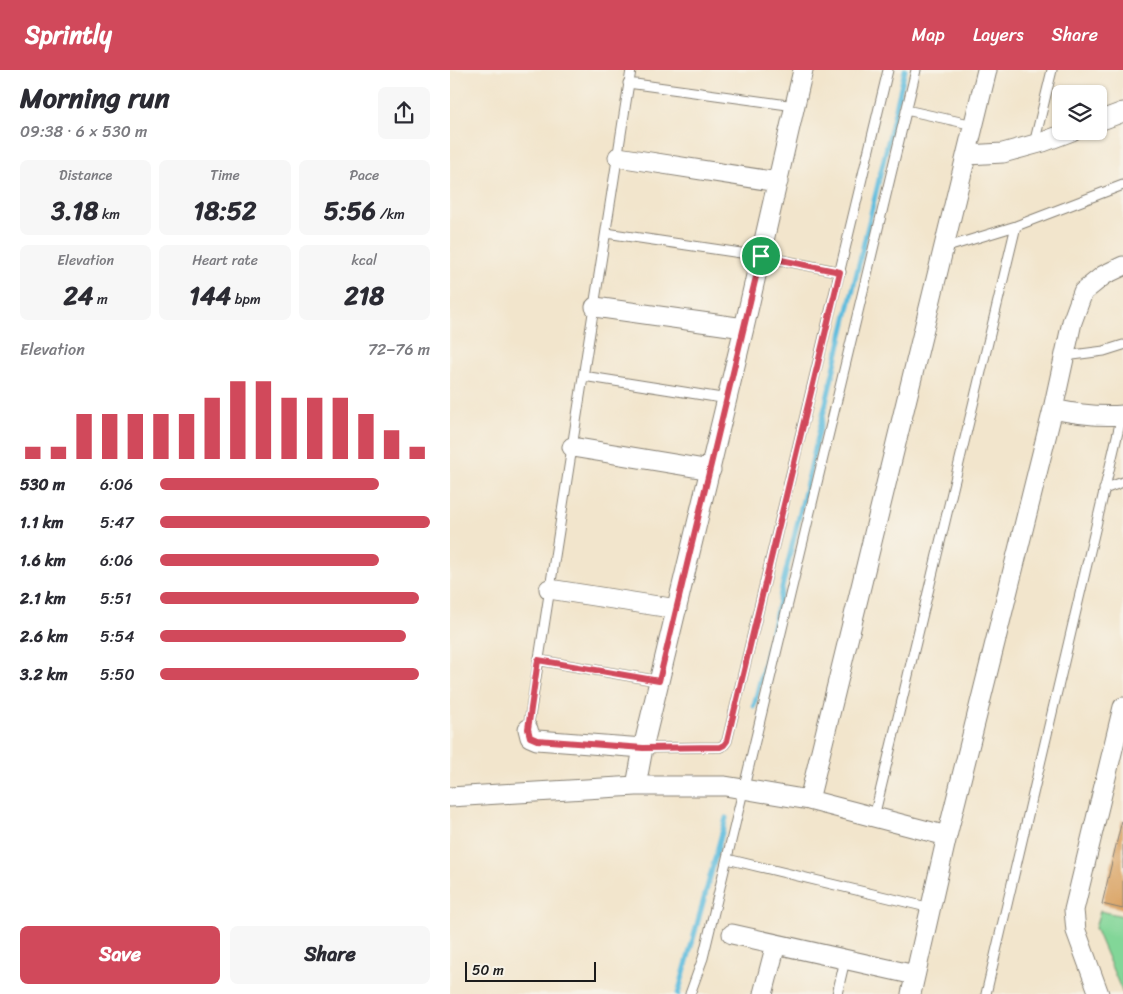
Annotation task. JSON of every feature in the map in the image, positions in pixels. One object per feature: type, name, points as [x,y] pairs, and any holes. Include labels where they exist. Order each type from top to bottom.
[{"type":"street","points":[[636,786],[643,748],[728,399],[803,70]]},
{"type":"street","points":[[809,800],[987,70]]},
{"type":"street","points":[[1107,118],[1123,112]]},
{"type":"street","points":[[967,154],[1003,153],[1052,138]]},
{"type":"street","points":[[618,157],[778,182]]},
{"type":"street","points":[[911,994],[947,836],[1053,409],[1072,322],[1083,292],[1104,275],[1123,266]]},
{"type":"street","points":[[594,307],[744,328]]},
{"type":"street","points":[[1053,409],[1081,414],[1122,415]]},
{"type":"street","points":[[572,447],[711,470]]},
{"type":"street","points":[[548,588],[677,609]]},
{"type":"street","points":[[1099,994],[1076,930],[1074,910],[1123,707]]},
{"type":"street","points":[[528,729],[530,737],[537,740],[643,748]]},
{"type":"street","points":[[450,797],[636,786],[725,786],[809,800],[947,836]]},
{"type":"street","points":[[732,934],[915,975]]},
{"type":"street","points":[[763,994],[776,944]]},
{"type":"lane","points":[[528,729],[548,588],[606,233],[630,70]]},
{"type":"lane","points":[[643,748],[720,747],[727,741],[888,70]]},
{"type":"lane","points":[[690,994],[703,958],[727,860],[916,70]]},
{"type":"lane","points":[[1034,144],[1052,70]]},
{"type":"lane","points":[[628,82],[795,106]]},
{"type":"lane","points":[[906,110],[974,125]]},
{"type":"lane","points":[[944,248],[1016,226],[1123,185]]},
{"type":"lane","points":[[874,817],[1016,226]]},
{"type":"lane","points":[[606,233],[761,256],[840,272]]},
{"type":"lane","points":[[1064,356],[1104,351],[1123,345]]},
{"type":"lane","points":[[583,376],[728,399]]},
{"type":"lane","points":[[986,994],[1122,415]]},
{"type":"lane","points":[[1104,489],[1123,482]]},
{"type":"lane","points":[[538,660],[659,681]]},
{"type":"lane","points":[[727,860],[931,908]]},
{"type":"lane","points":[[836,994],[846,960]]},
{"type":"green space","points":[[1100,911],[1123,916],[1123,994],[1095,928]]},
{"type":"building","points":[[1123,820],[1123,909],[1102,904]]},
{"type":"waterway","points":[[754,706],[905,70]]},
{"type":"waterway","points":[[678,994],[726,818]]},
{"type":"route","points":[[761,256],[840,272],[727,741],[720,747],[643,748],[537,740],[530,737],[528,729],[538,660],[659,681],[761,256]]}]
